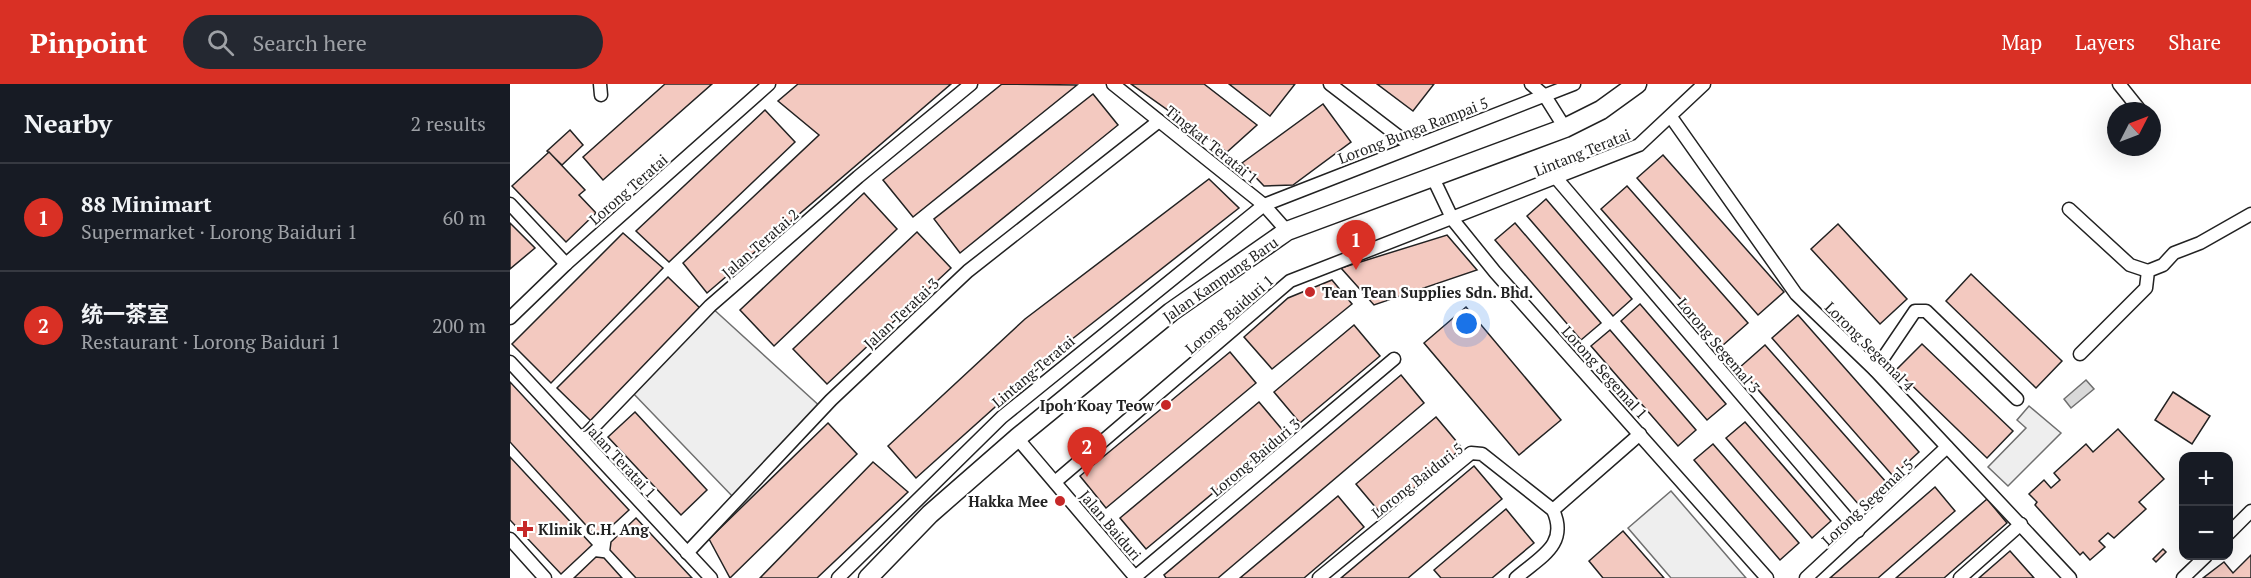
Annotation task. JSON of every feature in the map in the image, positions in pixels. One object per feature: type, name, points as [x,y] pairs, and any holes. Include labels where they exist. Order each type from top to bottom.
[{"type":"street","name":"Lorong Teratai","points":[[510,318],[755,89],[769,84]]},
{"type":"street","name":"Jalan Teratai 2","points":[[582,439],[710,306],[858,177],[971,84]]},
{"type":"street","name":"Tingkat Teratai 1","points":[[1113,84],[1264,205],[1287,231]]},
{"type":"street","points":[[1330,84],[1411,146]]},
{"type":"street","points":[[1531,84],[1545,96],[1565,128]]},
{"type":"street","name":"Lorong Bunga Rampai 5","points":[[1264,205],[1574,84]]},
{"type":"street","name":"Jalan Kampung Baru","points":[[868,578],[930,514],[1017,438],[1171,312],[1287,231],[1565,128],[1601,110],[1637,84]]},
{"type":"street","name":"Lintang Teratai","points":[[1453,220],[1639,145],[1704,84]]},
{"type":"street","points":[[2119,84],[2133,102]]},
{"type":"street","name":"Lorong Segemal 4","points":[[1671,117],[1796,294],[1875,370],[2070,578]]},
{"type":"street","name":"Jalan Teratai 3","points":[[687,553],[822,409],[968,271],[1159,121]]},
{"type":"street","name":"Lorong Segemal 1","points":[[1433,178],[1453,220],[1508,287],[1767,578]]},
{"type":"street","name":"Lorong Segemal 3","points":[[1557,178],[1858,531]]},
{"type":"street","points":[[510,204],[566,264]]},
{"type":"street","name":"Lintang Teratai","points":[[838,578],[1002,417],[1139,303],[1264,205]]},
{"type":"street","points":[[2069,209],[2130,265],[2148,271],[2163,265],[2174,253],[2200,243],[2251,214]]},
{"type":"street","name":"Lorong Baiduri 1","points":[[1055,482],[1290,281],[1453,220]]},
{"type":"street","points":[[2080,354],[2146,288],[2148,271]]},
{"type":"street","points":[[1875,370],[1915,311],[1926,311],[2017,399]]},
{"type":"street","name":"Lorong Baiduri 3","points":[[1136,578],[1394,359]]},
{"type":"street","name":"Jalan Teratai 1","points":[[510,362],[711,578]]},
{"type":"street","points":[[1553,510],[1640,434]]},
{"type":"street","name":"Jalan Baiduri","points":[[1017,438],[1136,578]]},
{"type":"street","name":"Lorong Segemal 5","points":[[1806,578],[1947,447]]},
{"type":"street","name":"Lorong Baiduri 5","points":[[1319,578],[1471,453],[1482,454],[1553,510],[1559,523],[1559,533],[1554,544],[1516,578]]},
{"type":"street","points":[[2233,530],[2251,511]]},
{"type":"street","points":[[1960,578],[2021,524]]},
{"type":"street","points":[[510,539],[545,578]]},
{"type":"street","points":[[2183,578],[2201,560]]},
{"type":"shaded area","points":[[710,306],[823,409],[734,498],[630,390]]},
{"type":"shaded area","points":[[2086,380],[2094,389],[2071,408],[2064,399]]},
{"type":"shaded area","points":[[2029,406],[2061,433],[2008,486],[1988,467],[2026,428],[2017,420]]},
{"type":"shaded area","points":[[1671,491],[1746,578],[1671,578],[1628,528]]},
{"type":"building","points":[[665,84],[712,84],[603,180],[583,157]]},
{"type":"building","points":[[798,84],[951,84],[707,293],[683,263],[819,135],[778,101]]},
{"type":"building","points":[[1002,84],[1077,85],[913,217],[883,180]]},
{"type":"building","points":[[1131,84],[1204,84],[1257,125],[1227,152]]},
{"type":"building","points":[[1229,84],[1295,84],[1270,116]]},
{"type":"building","points":[[1377,84],[1434,84],[1413,111]]},
{"type":"building","points":[[1093,94],[1118,125],[960,253],[934,219]]},
{"type":"building","points":[[1323,104],[1351,142],[1293,185],[1264,186],[1242,163]]},
{"type":"building","points":[[765,110],[795,142],[669,262],[636,231]]},
{"type":"building","points":[[570,130],[583,145],[562,165],[547,151]]},
{"type":"building","points":[[549,152],[585,190],[579,195],[596,213],[566,242],[512,186]]},
{"type":"building","points":[[1663,155],[1784,292],[1758,315],[1637,178]]},
{"type":"building","points":[[1209,179],[1239,208],[1062,347],[916,478],[888,446],[1025,319]]},
{"type":"building","points":[[1627,186],[1748,323],[1722,346],[1601,209]]},
{"type":"building","points":[[864,193],[897,229],[774,346],[740,310]]},
{"type":"building","points":[[1546,199],[1632,299],[1613,316],[1527,216]]},
{"type":"building","points":[[510,223],[535,248],[510,269]]},
{"type":"building","points":[[1515,223],[1601,323],[1581,340],[1495,240]]},
{"type":"building","points":[[1838,224],[1907,299],[1880,324],[1811,249]]},
{"type":"building","points":[[917,232],[951,268],[827,384],[793,349]]},
{"type":"building","points":[[623,233],[663,268],[551,383],[512,344]]},
{"type":"building","points":[[1447,235],[1477,270],[1374,305],[1341,268]]},
{"type":"building","points":[[1971,274],[2062,361],[2036,388],[1946,301]]},
{"type":"building","points":[[668,277],[703,311],[591,421],[557,388]]},
{"type":"building","points":[[1332,280],[1352,304],[1272,369],[1244,337],[1288,298]]},
{"type":"building","points":[[1640,304],[1726,404],[1707,420],[1621,321]]},
{"type":"building","points":[[1466,307],[1561,420],[1519,455],[1424,343]]},
{"type":"building","points":[[1798,315],[1919,452],[1893,476],[1772,338]]},
{"type":"building","points":[[1354,325],[1380,356],[1300,423],[1274,392]]},
{"type":"building","points":[[1610,330],[1696,430],[1678,446],[1591,346]]},
{"type":"building","points":[[1922,344],[2013,431],[1987,458],[1896,370]]},
{"type":"building","points":[[1765,345],[1886,482],[1860,506],[1739,368]]},
{"type":"building","points":[[1230,352],[1256,383],[1106,508],[1080,476]]},
{"type":"building","points":[[1401,375],[1424,403],[1218,578],[1166,578],[1164,575]]},
{"type":"building","points":[[510,382],[629,510],[603,534],[594,534],[510,442]]},
{"type":"building","points":[[2173,392],[2210,416],[2192,444],[2155,420]]},
{"type":"building","points":[[1259,402],[1285,433],[1146,549],[1120,518]]},
{"type":"building","points":[[635,412],[707,490],[681,515],[608,437]]},
{"type":"building","points":[[1436,417],[1462,448],[1382,515],[1356,484]]},
{"type":"building","points":[[1745,422],[1831,521],[1812,538],[1726,438]]},
{"type":"building","points":[[828,423],[857,454],[730,578],[709,539]]},
{"type":"building","points":[[2118,429],[2164,479],[2139,502],[2146,509],[2114,538],[2108,533],[2099,541],[2105,547],[2090,560],[2083,552],[2080,555],[2035,505],[2037,502],[2029,494],[2044,480],[2051,488],[2060,480],[2054,473],[2086,444],[2093,452]]},
{"type":"building","points":[[1713,444],[1799,543],[1780,560],[1694,460]]},
{"type":"building","points":[[510,457],[592,545],[561,574],[510,520]]},
{"type":"building","points":[[873,462],[908,492],[817,578],[760,578]]},
{"type":"building","points":[[1474,466],[1502,499],[1408,578],[1341,578]]},
{"type":"building","points":[[1935,487],[1955,511],[1878,578],[1830,578]]},
{"type":"building","points":[[1338,496],[1364,527],[1304,578],[1240,578]]},
{"type":"building","points":[[1987,499],[2007,523],[1944,578],[1896,578]]},
{"type":"building","points":[[1506,509],[1534,543],[1492,578],[1441,578],[1434,570]]},
{"type":"building","points":[[636,518],[692,578],[636,578],[610,550],[611,542]]},
{"type":"building","points":[[1623,531],[1664,578],[1603,578],[1589,561]]},
{"type":"building","points":[[2163,549],[2166,552],[2156,562],[2153,559]]},
{"type":"building","points":[[2010,551],[2034,578],[1979,578]]},
{"type":"building","points":[[2251,555],[2251,578],[2203,578],[2224,562],[2233,573]]},
{"type":"building","points":[[596,557],[604,558],[622,578],[574,578]]},
{"type":"place","name":"88 Minimart","points":[[1356,270]]},
{"type":"place","name":"Tean Tean Supplies Sdn. Bhd.","points":[[1310,292]]},
{"type":"place","name":"Ipoh Koay Teow","points":[[1166,405]]},
{"type":"place","name":"统一茶室","points":[[1087,477]]},
{"type":"place","name":"Hakka Mee","points":[[1060,501]]},
{"type":"place","name":"Klinik C.H. Ang","points":[[525,529]]}]
